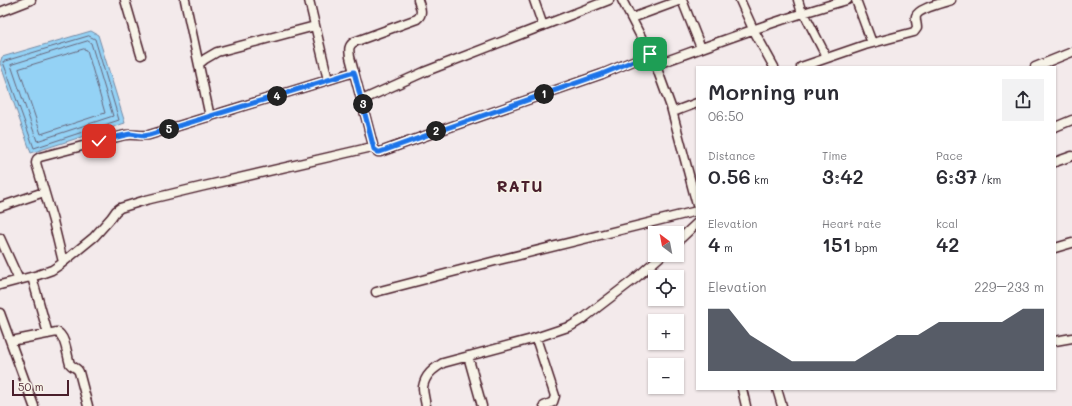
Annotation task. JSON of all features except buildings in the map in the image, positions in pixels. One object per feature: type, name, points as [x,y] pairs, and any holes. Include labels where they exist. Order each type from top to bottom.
[{"type":"street","points":[[0,12],[31,0]]},
{"type":"street","points":[[125,0],[142,55]]},
{"type":"street","points":[[185,0],[210,116]]},
{"type":"street","points":[[310,0],[328,80]]},
{"type":"street","points":[[374,149],[348,49],[351,44],[419,17],[421,12],[418,0]]},
{"type":"street","points":[[534,0],[543,26]]},
{"type":"street","points":[[362,100],[424,72],[609,0]]},
{"type":"street","points":[[622,0],[655,64],[672,112],[696,201]]},
{"type":"street","points":[[632,18],[682,0],[701,48]]},
{"type":"street","points":[[740,0],[753,29],[773,66]]},
{"type":"street","points":[[798,0],[803,13],[827,58]]},
{"type":"street","points":[[655,64],[753,29],[848,0]]},
{"type":"street","points":[[856,0],[872,43]]},
{"type":"street","points":[[805,66],[872,43],[914,32],[917,28],[916,18],[918,12],[951,0]]},
{"type":"street","points":[[199,64],[217,52],[316,26]]},
{"type":"street","points":[[1037,66],[1072,52]]},
{"type":"street","points":[[0,285],[38,276],[52,270],[94,237],[120,208],[187,190],[368,148],[373,148],[378,152],[384,151],[602,74],[650,54]]},
{"type":"street","points":[[63,262],[36,163],[40,157],[125,135],[149,135],[354,72]]},
{"type":"street","points":[[672,112],[696,103]]},
{"type":"street","points":[[1056,127],[1072,120]]},
{"type":"street","points":[[1056,162],[1072,156]]},
{"type":"street","points":[[0,207],[44,192]]},
{"type":"street","points":[[376,292],[696,211]]},
{"type":"street","points":[[684,235],[696,224]]},
{"type":"street","points":[[0,238],[19,280]]},
{"type":"street","points":[[1056,248],[1072,243]]},
{"type":"street","points":[[426,406],[423,388],[430,372],[434,368],[443,363],[536,338],[571,326],[584,318],[636,278],[654,262]]},
{"type":"street","points":[[32,277],[48,334]]},
{"type":"street","points":[[0,313],[34,406]]},
{"type":"street","points":[[11,341],[57,332],[62,335],[70,364],[79,372],[88,406]]},
{"type":"street","points":[[536,338],[555,396],[553,402],[544,406]]},
{"type":"street","points":[[1056,341],[1072,338]]},
{"type":"street","points":[[468,356],[482,406]]},
{"type":"street","points":[[742,390],[746,406]]},
{"type":"street","points":[[777,390],[782,406]]},
{"type":"water","points":[[91,31],[98,35],[125,123],[31,153],[0,63],[2,57]]},
{"type":"district","name":"RATU","points":[[520,185]]},
{"type":"route","points":[[99,141],[130,134],[144,136],[149,135],[354,72],[374,149],[380,152],[602,74],[650,54]]}]
